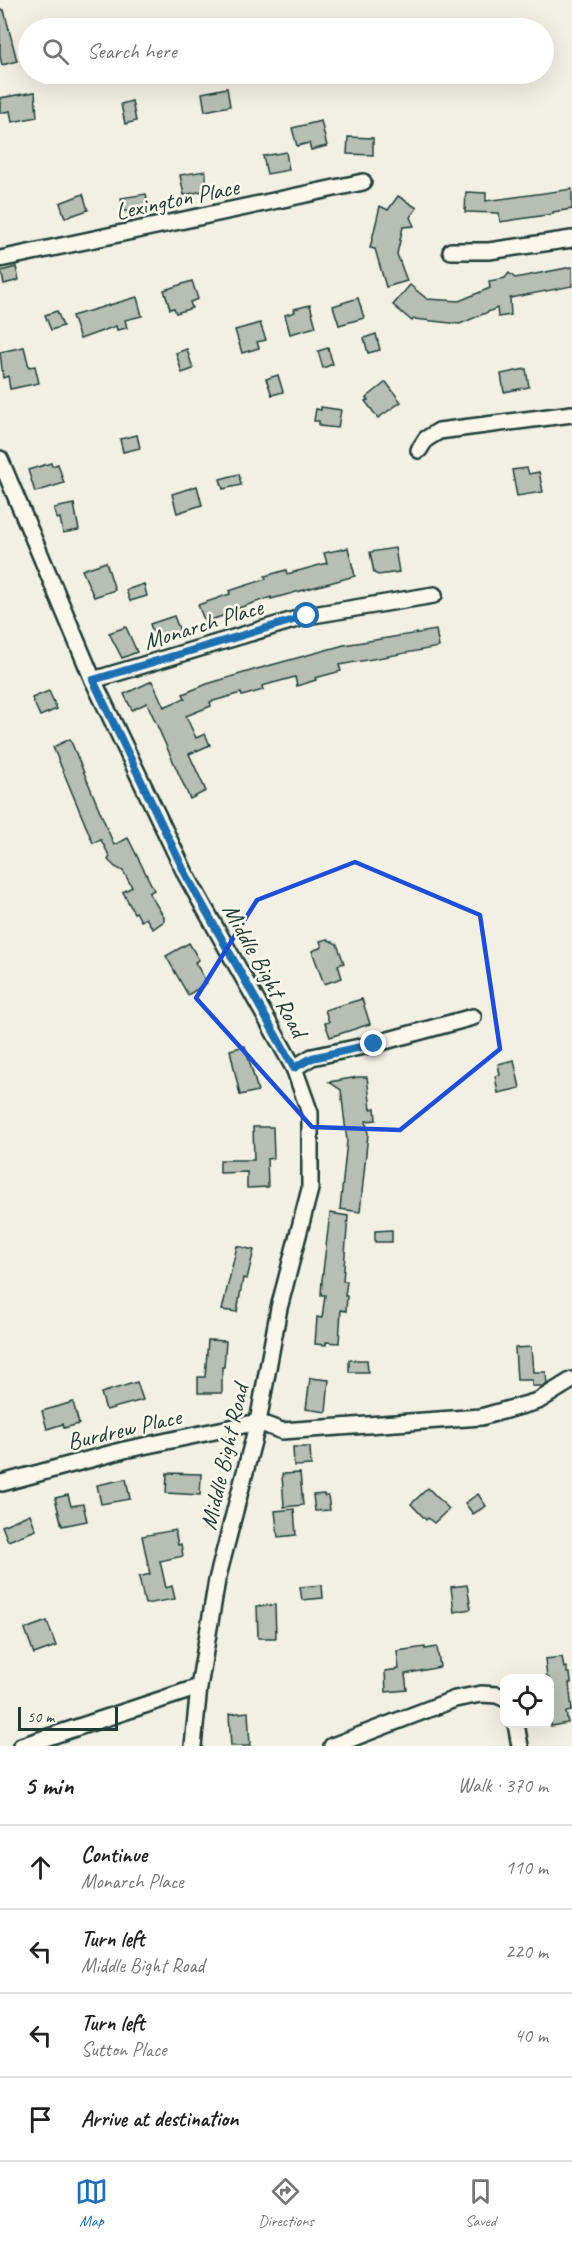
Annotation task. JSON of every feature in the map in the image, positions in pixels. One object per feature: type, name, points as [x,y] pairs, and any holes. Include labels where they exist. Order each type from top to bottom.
[{"type":"street","name":"Lexington Place","points":[[0,259],[363,182]]},
{"type":"street","points":[[451,251],[489,251],[572,240]]},
{"type":"street","points":[[419,450],[426,438],[439,431],[572,414]]},
{"type":"street","name":"Middle Bight Road","points":[[0,459],[93,680],[186,875],[294,1068],[310,1113],[310,1189],[279,1308],[258,1422],[217,1580],[199,1687],[193,1746]]},
{"type":"street","name":"Monarch Place","points":[[93,680],[307,616],[434,595]]},
{"type":"street","points":[[294,1068],[312,1058],[473,1017]]},
{"type":"street","points":[[258,1422],[282,1431],[481,1417],[538,1401],[572,1380]]},
{"type":"street","name":"Burdrew Place","points":[[2,1483],[124,1450],[258,1422]]},
{"type":"street","points":[[21,1746],[199,1687]]},
{"type":"street","points":[[332,1746],[455,1699],[481,1694],[500,1696]]},
{"type":"street","points":[[517,1728],[520,1746]]},
{"type":"highlighted area","points":[[355,862],[480,915],[500,1049],[400,1130],[312,1127],[196,998],[257,900]]},
{"type":"building","points":[[0,10],[4,10],[17,61],[2,65],[0,56]]},
{"type":"building","points":[[227,88],[230,106],[205,111],[202,93]]},
{"type":"building","points":[[35,92],[37,117],[12,122],[10,111],[0,113],[0,98]]},
{"type":"building","points":[[132,101],[136,121],[125,124],[121,104]]},
{"type":"building","points":[[321,121],[327,146],[311,150],[309,143],[297,146],[292,128]]},
{"type":"building","points":[[348,137],[373,138],[373,155],[347,154]]},
{"type":"building","points":[[286,152],[289,170],[267,174],[263,156]]},
{"type":"building","points":[[205,171],[208,190],[184,195],[180,175]]},
{"type":"building","points":[[572,189],[572,209],[553,212],[553,214],[500,222],[499,213],[465,212],[466,192],[486,193],[486,201]]},
{"type":"building","points":[[83,194],[88,210],[65,218],[60,203]]},
{"type":"building","points":[[146,194],[149,212],[128,216],[127,211],[123,211],[121,198]]},
{"type":"building","points":[[398,196],[417,208],[410,217],[414,226],[403,227],[397,254],[407,281],[386,287],[375,249],[370,248],[380,206],[388,210]]},
{"type":"building","points":[[16,267],[19,280],[4,284],[1,271]]},
{"type":"building","points":[[572,267],[572,286],[510,298],[511,315],[498,317],[497,308],[460,324],[414,319],[412,321],[393,305],[410,285],[427,299],[459,301],[490,288],[489,281],[505,278],[509,273],[515,278]]},
{"type":"building","points":[[192,281],[198,299],[190,302],[192,308],[176,313],[174,308],[170,309],[164,290]]},
{"type":"building","points":[[137,297],[142,316],[125,320],[127,328],[117,330],[116,326],[80,339],[72,316]]},
{"type":"building","points":[[358,298],[364,318],[339,325],[333,306]]},
{"type":"building","points":[[310,305],[316,327],[290,334],[285,315],[295,312],[294,309]]},
{"type":"building","points":[[57,311],[63,326],[51,330],[45,315]]},
{"type":"building","points":[[260,323],[266,340],[257,342],[259,348],[242,353],[235,330]]},
{"type":"building","points":[[376,334],[380,350],[368,353],[364,338]]},
{"type":"building","points":[[24,347],[29,367],[35,366],[39,383],[10,389],[8,376],[3,378],[0,352]]},
{"type":"building","points":[[328,348],[333,364],[323,368],[318,351]]},
{"type":"building","points":[[187,349],[193,369],[182,373],[176,353]]},
{"type":"building","points":[[526,369],[529,387],[504,392],[501,374]]},
{"type":"building","points":[[278,375],[283,392],[272,395],[266,379]]},
{"type":"building","points":[[386,382],[401,402],[378,418],[365,401]]},
{"type":"building","points":[[321,407],[341,410],[338,428],[319,426],[319,421],[314,421],[316,409],[321,410]]},
{"type":"building","points":[[137,435],[140,448],[123,452],[120,439]]},
{"type":"building","points":[[51,463],[52,466],[58,464],[64,483],[35,492],[28,470]]},
{"type":"building","points":[[527,468],[529,474],[539,472],[543,492],[517,496],[512,470]]},
{"type":"building","points":[[239,474],[241,485],[223,489],[220,479]]},
{"type":"building","points":[[197,486],[202,505],[177,513],[172,494]]},
{"type":"building","points":[[74,504],[79,530],[63,533],[60,518],[57,519],[54,508]]},
{"type":"building","points":[[348,548],[355,576],[271,599],[271,597],[205,622],[198,605],[230,594],[229,591],[266,579],[265,576],[286,570],[287,574],[327,563],[324,553]]},
{"type":"building","points":[[395,548],[399,572],[378,575],[374,573],[370,552]]},
{"type":"building","points":[[106,562],[115,590],[94,597],[82,570]]},
{"type":"building","points":[[144,584],[147,596],[130,601],[126,590]]},
{"type":"building","points":[[174,616],[181,634],[156,643],[150,624]]},
{"type":"building","points":[[126,627],[137,652],[122,658],[109,633]]},
{"type":"building","points":[[436,630],[439,647],[339,665],[341,671],[297,686],[295,677],[262,686],[263,690],[242,696],[241,693],[210,702],[211,706],[186,716],[196,738],[205,734],[210,745],[189,754],[206,791],[190,799],[147,703],[132,710],[124,694],[152,681],[164,707],[185,698],[183,694],[207,684],[257,669],[344,645]]},
{"type":"building","points":[[49,691],[57,709],[40,716],[32,698]]},
{"type":"building","points":[[70,739],[114,845],[128,838],[154,890],[149,893],[164,917],[164,921],[153,929],[146,918],[141,921],[136,912],[134,913],[123,892],[132,887],[123,871],[108,860],[110,857],[101,840],[93,843],[53,747]]},
{"type":"building","points":[[327,939],[337,944],[344,963],[338,965],[342,978],[324,984],[312,951],[322,947],[320,941]]},
{"type":"building","points":[[189,943],[199,960],[195,962],[207,983],[188,995],[166,956]]},
{"type":"building","points":[[362,999],[370,1024],[330,1037],[325,1023],[329,1022],[325,1010]]},
{"type":"building","points":[[245,1046],[258,1091],[240,1095],[230,1050]]},
{"type":"building","points":[[514,1060],[520,1088],[498,1093],[495,1076],[500,1075],[498,1064]]},
{"type":"building","points":[[367,1077],[371,1109],[375,1108],[376,1120],[366,1121],[368,1134],[360,1212],[340,1209],[347,1141],[341,1090],[329,1082]]},
{"type":"building","points":[[253,1127],[273,1127],[274,1158],[267,1159],[268,1187],[247,1188],[247,1172],[220,1173],[220,1160],[254,1160]]},
{"type":"building","points":[[330,1213],[348,1216],[343,1281],[347,1281],[345,1296],[347,1296],[346,1311],[341,1310],[339,1343],[326,1342],[326,1345],[315,1344],[317,1317],[322,1318],[325,1295],[321,1295]]},
{"type":"building","points":[[392,1230],[392,1242],[375,1242],[375,1231]]},
{"type":"building","points":[[237,1246],[254,1250],[247,1279],[243,1278],[237,1312],[222,1310]]},
{"type":"building","points":[[208,1340],[226,1341],[224,1367],[222,1367],[222,1393],[198,1393],[198,1377],[205,1377]]},
{"type":"building","points":[[531,1347],[533,1372],[546,1372],[547,1384],[544,1386],[532,1386],[532,1380],[517,1380],[515,1348]]},
{"type":"building","points":[[349,1360],[367,1360],[368,1372],[349,1372]]},
{"type":"building","points":[[310,1378],[329,1380],[326,1412],[306,1409]]},
{"type":"building","points":[[137,1382],[143,1400],[106,1410],[101,1393]]},
{"type":"building","points":[[73,1402],[79,1424],[64,1428],[63,1424],[47,1429],[42,1411]]},
{"type":"building","points":[[293,1447],[310,1447],[311,1465],[294,1466]]},
{"type":"building","points":[[167,1473],[201,1474],[200,1495],[166,1493]]},
{"type":"building","points":[[300,1473],[303,1505],[284,1507],[282,1474]]},
{"type":"building","points":[[126,1479],[130,1499],[101,1504],[97,1485]]},
{"type":"building","points":[[428,1488],[449,1509],[434,1523],[428,1518],[426,1520],[411,1504]]},
{"type":"building","points":[[478,1494],[486,1506],[473,1514],[465,1503]]},
{"type":"building","points":[[68,1495],[71,1506],[83,1504],[87,1521],[62,1526],[55,1498]]},
{"type":"building","points":[[313,1495],[328,1496],[330,1510],[315,1511]]},
{"type":"building","points":[[294,1509],[296,1535],[278,1537],[275,1511]]},
{"type":"building","points":[[30,1514],[36,1530],[8,1541],[2,1526]]},
{"type":"building","points":[[175,1530],[183,1556],[160,1561],[166,1588],[172,1586],[175,1599],[145,1604],[139,1577],[150,1574],[142,1536]]},
{"type":"building","points":[[322,1585],[323,1598],[302,1600],[300,1587]]},
{"type":"building","points":[[467,1585],[471,1609],[454,1612],[451,1587]]},
{"type":"building","points":[[275,1605],[276,1638],[258,1638],[257,1606]]},
{"type":"building","points":[[47,1621],[56,1646],[34,1654],[25,1629]]},
{"type":"building","points":[[425,1647],[425,1649],[437,1647],[440,1667],[405,1674],[407,1690],[386,1692],[385,1671],[399,1669],[397,1651]]},
{"type":"building","points":[[562,1657],[564,1668],[567,1667],[567,1673],[570,1673],[572,1711],[566,1712],[568,1723],[554,1725],[554,1674],[547,1674],[545,1659]]},
{"type":"building","points":[[248,1712],[250,1746],[231,1746],[229,1714]]},
{"type":"route","points":[[307,616],[93,680],[186,875],[294,1068],[312,1058],[374,1044]]}]
